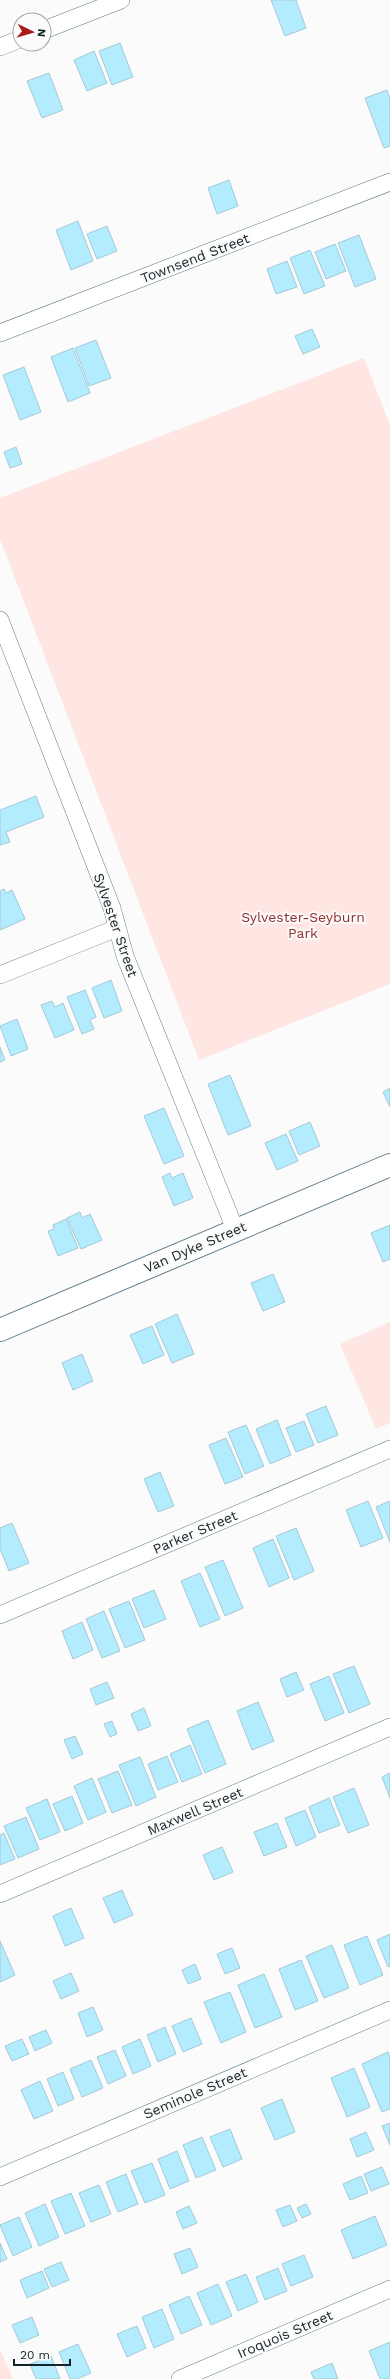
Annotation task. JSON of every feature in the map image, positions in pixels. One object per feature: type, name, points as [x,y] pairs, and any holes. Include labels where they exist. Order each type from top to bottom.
[{"type":"main road","name":"Van Dyke Street","points":[[0,1330],[235,1230],[390,1167]]},
{"type":"street","points":[[52,27],[121,0]]},
{"type":"street","points":[[0,47],[12,42]]},
{"type":"street","name":"Townsend Street","points":[[0,333],[390,182]]},
{"type":"street","name":"Sylvester Street","points":[[0,622],[112,908],[125,956],[235,1230]]},
{"type":"street","points":[[0,975],[117,928]]},
{"type":"street","name":"Parker Street","points":[[0,1615],[390,1449]]},
{"type":"street","name":"Maxwell Street","points":[[0,1894],[390,1727]]},
{"type":"street","name":"Seminole Street","points":[[0,2177],[390,2010]]},
{"type":"street","name":"Iroquois Street","points":[[180,2379],[390,2289]]},
{"type":"green space","name":"Sylvester-Seyburn Park","points":[[364,358],[390,425],[390,984],[199,1060],[0,539],[0,498]]},
{"type":"green space","points":[[390,1322],[390,1423],[376,1429],[340,1344]]},
{"type":"green space","points":[[0,2349],[13,2379],[0,2379]]},
{"type":"building","points":[[271,0],[296,0],[306,28],[285,36]]},
{"type":"building","points":[[120,43],[133,77],[112,85],[99,51]]},
{"type":"building","points":[[94,51],[107,83],[87,91],[74,60]]},
{"type":"building","points":[[49,73],[63,110],[42,118],[27,81]]},
{"type":"building","points":[[387,90],[390,99],[390,146],[384,148],[365,98]]},
{"type":"building","points":[[229,180],[238,206],[217,214],[208,188]]},
{"type":"building","points":[[78,221],[93,261],[71,270],[56,230]]},
{"type":"building","points":[[107,226],[117,251],[97,259],[87,234]]},
{"type":"building","points":[[359,235],[376,279],[355,287],[338,243]]},
{"type":"building","points":[[335,244],[346,271],[326,279],[315,252]]},
{"type":"building","points":[[310,250],[325,286],[304,294],[290,258]]},
{"type":"building","points":[[287,261],[297,287],[276,294],[267,269]]},
{"type":"building","points":[[312,329],[320,347],[303,354],[295,336]]},
{"type":"building","points":[[96,340],[111,378],[89,386],[75,348]]},
{"type":"building","points":[[73,348],[90,393],[68,402],[51,357]]},
{"type":"building","points":[[24,367],[41,412],[20,420],[3,375]]},
{"type":"building","points":[[16,447],[22,464],[10,468],[4,452]]},
{"type":"building","points":[[36,796],[44,817],[6,832],[10,842],[0,845],[0,810]]},
{"type":"building","points":[[4,889],[6,893],[12,890],[25,919],[0,930],[0,891]]},
{"type":"building","points":[[111,980],[122,1011],[104,1018],[92,988]]},
{"type":"building","points":[[85,990],[96,1017],[90,1020],[94,1029],[82,1034],[67,997]]},
{"type":"building","points":[[52,1001],[55,1007],[63,1003],[74,1030],[55,1038],[41,1005]]},
{"type":"building","points":[[17,1019],[28,1049],[11,1056],[0,1026]]},
{"type":"building","points":[[0,1047],[5,1060],[0,1062]]},
{"type":"building","points":[[230,1075],[251,1126],[228,1135],[208,1084]]},
{"type":"building","points":[[390,1088],[390,1107],[383,1092]]},
{"type":"building","points":[[164,1108],[184,1156],[164,1164],[144,1116]]},
{"type":"building","points":[[310,1122],[320,1146],[299,1155],[289,1131]]},
{"type":"building","points":[[286,1134],[298,1161],[277,1170],[265,1143]]},
{"type":"building","points":[[170,1173],[172,1178],[183,1173],[193,1198],[174,1206],[162,1177]]},
{"type":"building","points":[[80,1212],[82,1218],[90,1214],[102,1240],[81,1249],[67,1218]]},
{"type":"building","points":[[66,1219],[78,1248],[58,1256],[48,1231],[54,1229],[53,1225]]},
{"type":"building","points":[[390,1225],[390,1259],[383,1262],[371,1233]]},
{"type":"building","points":[[273,1274],[285,1302],[263,1311],[251,1283]]},
{"type":"building","points":[[177,1314],[194,1354],[172,1363],[155,1324]]},
{"type":"building","points":[[152,1326],[164,1355],[143,1364],[130,1335]]},
{"type":"building","points":[[82,1354],[93,1381],[73,1390],[62,1363]]},
{"type":"building","points":[[326,1406],[338,1435],[318,1443],[306,1414]]},
{"type":"building","points":[[277,1420],[291,1455],[270,1464],[256,1429]]},
{"type":"building","points":[[304,1421],[314,1445],[296,1452],[286,1428]]},
{"type":"building","points":[[246,1425],[264,1466],[245,1474],[228,1432]]},
{"type":"building","points":[[226,1438],[243,1477],[225,1484],[209,1445]]},
{"type":"building","points":[[160,1472],[174,1506],[158,1512],[144,1479]]},
{"type":"building","points":[[368,1501],[383,1538],[361,1547],[346,1510]]},
{"type":"building","points":[[390,1501],[390,1542],[376,1507]]},
{"type":"building","points":[[12,1523],[29,1563],[9,1571],[0,1549],[0,1528]]},
{"type":"building","points":[[296,1528],[314,1571],[294,1580],[276,1536]]},
{"type":"building","points":[[273,1539],[289,1578],[269,1587],[253,1548]]},
{"type":"building","points":[[223,1560],[243,1608],[225,1616],[205,1567]]},
{"type":"building","points":[[200,1573],[220,1619],[200,1627],[181,1581]]},
{"type":"building","points":[[154,1590],[166,1619],[144,1628],[132,1599]]},
{"type":"building","points":[[129,1601],[145,1640],[125,1648],[109,1609]]},
{"type":"building","points":[[104,1611],[120,1651],[102,1658],[86,1619]]},
{"type":"building","points":[[82,1622],[93,1650],[73,1659],[62,1631]]},
{"type":"building","points":[[354,1666],[370,1704],[349,1713],[333,1674]]},
{"type":"building","points":[[296,1672],[304,1690],[287,1697],[280,1679]]},
{"type":"building","points":[[329,1676],[344,1713],[325,1721],[310,1684]]},
{"type":"building","points":[[107,1682],[114,1698],[96,1705],[90,1689]]},
{"type":"building","points":[[258,1702],[274,1741],[252,1750],[237,1711]]},
{"type":"building","points":[[144,1708],[151,1726],[138,1731],[131,1714]]},
{"type":"building","points":[[208,1720],[226,1764],[205,1773],[187,1729]]},
{"type":"building","points":[[112,1721],[117,1734],[110,1737],[104,1724]]},
{"type":"building","points":[[75,1736],[83,1754],[72,1759],[64,1740]]},
{"type":"building","points":[[190,1745],[202,1774],[182,1782],[170,1754]]},
{"type":"building","points":[[167,1756],[178,1782],[158,1790],[148,1764]]},
{"type":"building","points":[[140,1757],[156,1797],[136,1806],[119,1765]]},
{"type":"building","points":[[118,1771],[132,1805],[112,1813],[98,1779]]},
{"type":"building","points":[[390,1773],[390,1798],[382,1777]]},
{"type":"building","points":[[92,1778],[106,1812],[88,1820],[74,1786]]},
{"type":"building","points":[[354,1788],[369,1825],[348,1833],[333,1797]]},
{"type":"building","points":[[72,1796],[83,1823],[65,1831],[53,1804]]},
{"type":"building","points":[[329,1798],[340,1825],[319,1833],[309,1807]]},
{"type":"building","points":[[47,1799],[60,1832],[40,1840],[26,1808]]},
{"type":"building","points":[[305,1810],[316,1837],[296,1846],[285,1818]]},
{"type":"building","points":[[26,1817],[39,1849],[18,1858],[4,1826]]},
{"type":"building","points":[[277,1823],[287,1847],[264,1856],[254,1832]]},
{"type":"building","points":[[4,1833],[15,1859],[0,1865],[0,1835]]},
{"type":"building","points":[[222,1847],[233,1872],[214,1880],[203,1855]]},
{"type":"building","points":[[122,1890],[133,1915],[114,1923],[103,1898]]},
{"type":"building","points":[[71,1908],[84,1938],[65,1946],[53,1916]]},
{"type":"building","points":[[390,1934],[390,1966],[388,1967],[377,1940]]},
{"type":"building","points":[[367,1936],[383,1975],[360,1985],[344,1945]]},
{"type":"building","points":[[0,1941],[15,1975],[0,1982]]},
{"type":"building","points":[[332,1945],[349,1988],[324,1998],[306,1956]]},
{"type":"building","points":[[232,1948],[240,1968],[225,1974],[217,1954]]},
{"type":"building","points":[[301,1960],[318,2001],[295,2010],[279,1969]]},
{"type":"building","points":[[195,1964],[201,1979],[188,1984],[182,1970]]},
{"type":"building","points":[[71,1973],[79,1991],[61,1999],[53,1981]]},
{"type":"building","points":[[264,1974],[282,2017],[255,2028],[238,1985]]},
{"type":"building","points":[[230,1992],[246,2032],[221,2043],[204,2002]]},
{"type":"building","points":[[93,2007],[103,2030],[87,2037],[78,2013]]},
{"type":"building","points":[[191,2018],[202,2044],[183,2052],[172,2026]]},
{"type":"building","points":[[165,2027],[176,2054],[158,2062],[147,2035]]},
{"type":"building","points":[[46,2030],[52,2043],[35,2051],[29,2037]]},
{"type":"building","points":[[22,2039],[29,2054],[12,2061],[5,2046]]},
{"type":"building","points":[[140,2039],[151,2066],[133,2074],[122,2047]]},
{"type":"building","points":[[115,2050],[126,2076],[108,2084],[97,2057]]},
{"type":"building","points":[[388,2052],[390,2058],[390,2109],[382,2112],[362,2064]]},
{"type":"building","points":[[91,2060],[103,2088],[82,2097],[70,2069]]},
{"type":"building","points":[[354,2068],[370,2107],[347,2117],[331,2078]]},
{"type":"building","points":[[63,2072],[74,2099],[58,2106],[47,2079]]},
{"type":"building","points":[[40,2081],[53,2111],[34,2119],[21,2090]]},
{"type":"building","points":[[282,2099],[295,2132],[275,2140],[261,2108]]},
{"type":"building","points":[[390,2123],[390,2145],[382,2126]]},
{"type":"building","points":[[230,2129],[242,2159],[223,2167],[210,2137]]},
{"type":"building","points":[[366,2132],[374,2150],[357,2157],[350,2139]]},
{"type":"building","points":[[202,2137],[216,2170],[196,2178],[183,2145]]},
{"type":"building","points":[[177,2151],[189,2181],[170,2189],[158,2159]]},
{"type":"building","points":[[152,2163],[165,2195],[145,2203],[131,2171]]},
{"type":"building","points":[[382,2167],[389,2184],[371,2191],[364,2174]]},
{"type":"building","points":[[126,2174],[138,2204],[118,2212],[106,2182]]},
{"type":"building","points":[[361,2176],[368,2193],[350,2200],[343,2184]]},
{"type":"building","points":[[99,2185],[111,2214],[91,2222],[79,2193]]},
{"type":"building","points":[[71,2193],[85,2226],[65,2234],[51,2201]]},
{"type":"building","points":[[45,2204],[59,2237],[39,2246],[25,2213]]},
{"type":"building","points":[[306,2204],[311,2214],[302,2218],[297,2208]]},
{"type":"building","points":[[290,2205],[297,2221],[283,2227],[276,2210]]},
{"type":"building","points":[[189,2206],[197,2223],[183,2229],[176,2212]]},
{"type":"building","points":[[375,2216],[387,2245],[353,2259],[341,2230]]},
{"type":"building","points":[[19,2217],[32,2247],[13,2256],[0,2225]]},
{"type":"building","points":[[0,2243],[7,2259],[0,2262]]},
{"type":"building","points":[[190,2248],[198,2267],[182,2274],[174,2254]]},
{"type":"building","points":[[304,2255],[313,2277],[291,2286],[282,2264]]},
{"type":"building","points":[[61,2262],[69,2280],[52,2287],[44,2269]]},
{"type":"building","points":[[278,2268],[287,2291],[265,2300],[256,2277]]},
{"type":"building","points":[[42,2271],[49,2288],[27,2298],[20,2280]]},
{"type":"building","points":[[246,2274],[258,2302],[238,2311],[226,2282]]},
{"type":"building","points":[[218,2284],[232,2316],[211,2325],[197,2293]]},
{"type":"building","points":[[189,2296],[202,2325],[181,2334],[169,2305]]},
{"type":"building","points":[[162,2309],[174,2339],[154,2348],[142,2317]]},
{"type":"building","points":[[32,2317],[39,2335],[20,2343],[12,2325]]},
{"type":"building","points":[[137,2326],[146,2348],[127,2357],[117,2334]]},
{"type":"building","points":[[390,2342],[390,2379],[380,2379],[369,2351]]},
{"type":"building","points":[[78,2344],[91,2373],[77,2379],[70,2379],[59,2352]]},
{"type":"building","points":[[51,2356],[60,2379],[36,2379],[30,2364]]},
{"type":"building","points":[[332,2363],[338,2379],[314,2379],[311,2372]]}]
